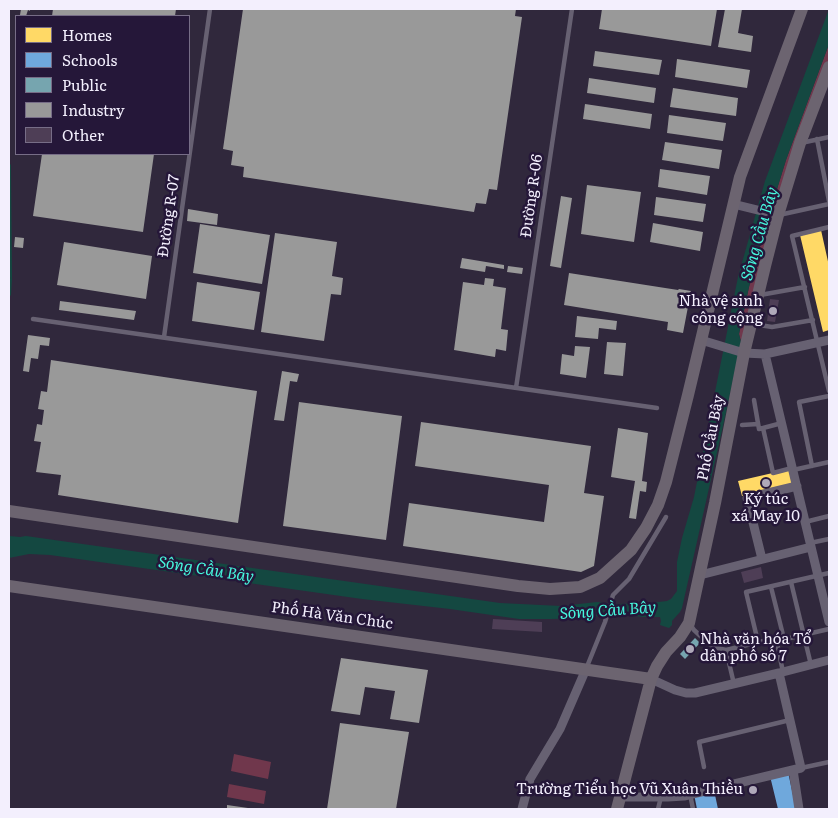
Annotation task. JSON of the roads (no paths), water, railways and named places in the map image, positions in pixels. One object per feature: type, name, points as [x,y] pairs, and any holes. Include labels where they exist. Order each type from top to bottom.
[{"type":"street","points":[[9,511],[518,586],[550,589],[580,587],[600,578],[631,550],[646,528],[658,505],[670,467],[740,177],[802,9]]},
{"type":"street","name":"Phố Cầu Bây","points":[[619,803],[651,679],[666,652],[680,637],[689,623],[732,420],[744,353],[778,215],[800,143],[829,67]]},
{"type":"street","points":[[733,204],[778,215]]},
{"type":"street","points":[[701,340],[744,353],[765,354],[829,340]]},
{"type":"street","points":[[765,354],[829,622]]},
{"type":"street","points":[[762,559],[747,498],[797,486]]},
{"type":"street","points":[[700,575],[811,545]]},
{"type":"street","name":"Phố Hà Văn Chúc","points":[[9,586],[651,679]]},
{"type":"street","points":[[651,679],[675,690],[696,693],[829,660]]},
{"type":"street","points":[[522,809],[530,779],[560,729],[586,669]]},
{"type":"street","points":[[781,672],[797,769],[800,809]]},
{"type":"street","points":[[619,803],[675,797],[797,769]]},
{"type":"lane","name":"Đường R-07","points":[[190,152],[210,9]]},
{"type":"lane","name":"Đường R-06","points":[[516,388],[572,9]]},
{"type":"lane","points":[[800,143],[829,137]]},
{"type":"lane","points":[[778,215],[829,203],[817,140]]},
{"type":"lane","name":"Đường R-07","points":[[164,338],[190,155]]},
{"type":"lane","points":[[829,227],[792,236],[829,392]]},
{"type":"lane","points":[[758,296],[805,288]]},
{"type":"lane","points":[[33,319],[657,408]]},
{"type":"lane","points":[[751,324],[772,328],[813,320]]},
{"type":"lane","points":[[812,466],[799,402],[829,396]]},
{"type":"lane","points":[[754,400],[760,429],[782,424]]},
{"type":"lane","points":[[742,425],[758,424]]},
{"type":"lane","points":[[763,428],[773,473],[829,462]]},
{"type":"lane","points":[[805,522],[829,516]]},
{"type":"lane","points":[[586,669],[605,622],[613,595],[629,578],[666,517]]},
{"type":"lane","points":[[811,545],[829,539]]},
{"type":"lane","points":[[758,642],[746,592],[829,573]]},
{"type":"lane","points":[[792,582],[811,665]]},
{"type":"lane","points":[[771,587],[784,640]]},
{"type":"lane","points":[[689,623],[709,644],[726,650],[776,638],[777,641],[784,640],[829,629]]},
{"type":"lane","points":[[777,641],[781,672]]},
{"type":"lane","points":[[726,650],[734,684]]},
{"type":"lane","points":[[704,767],[699,742],[790,720]]},
{"type":"lane","points":[[797,769],[829,762]]},
{"type":"lane","points":[[690,794],[694,809]]},
{"type":"lane","points":[[658,809],[661,797]]},
{"type":"water","name":"Sông Cầu Bây","points":[[829,9],[829,44],[786,160],[765,228],[749,287],[739,334],[741,342],[682,608],[669,628],[660,625],[660,617],[621,614],[581,618],[519,619],[50,555],[29,554],[9,558],[9,536],[26,536],[500,603],[561,606],[597,602],[616,604],[650,603],[671,599],[677,591],[677,562],[694,497],[738,277],[765,181]]},
{"type":"water","points":[[9,163],[11,165],[12,279],[11,295],[9,297],[9,279],[11,278],[9,277]]},
{"type":"place","name":"Nhà vệ sinh công cộng","points":[[773,311]]},
{"type":"place","name":"Ký túc xá May 10","points":[[766,483]]},
{"type":"place","name":"Nhà văn hóa Tổ dân phố số 7","points":[[690,649]]},
{"type":"place","name":"Trường Tiểu học Vũ Xuân Thiều","points":[[753,790]]}]
